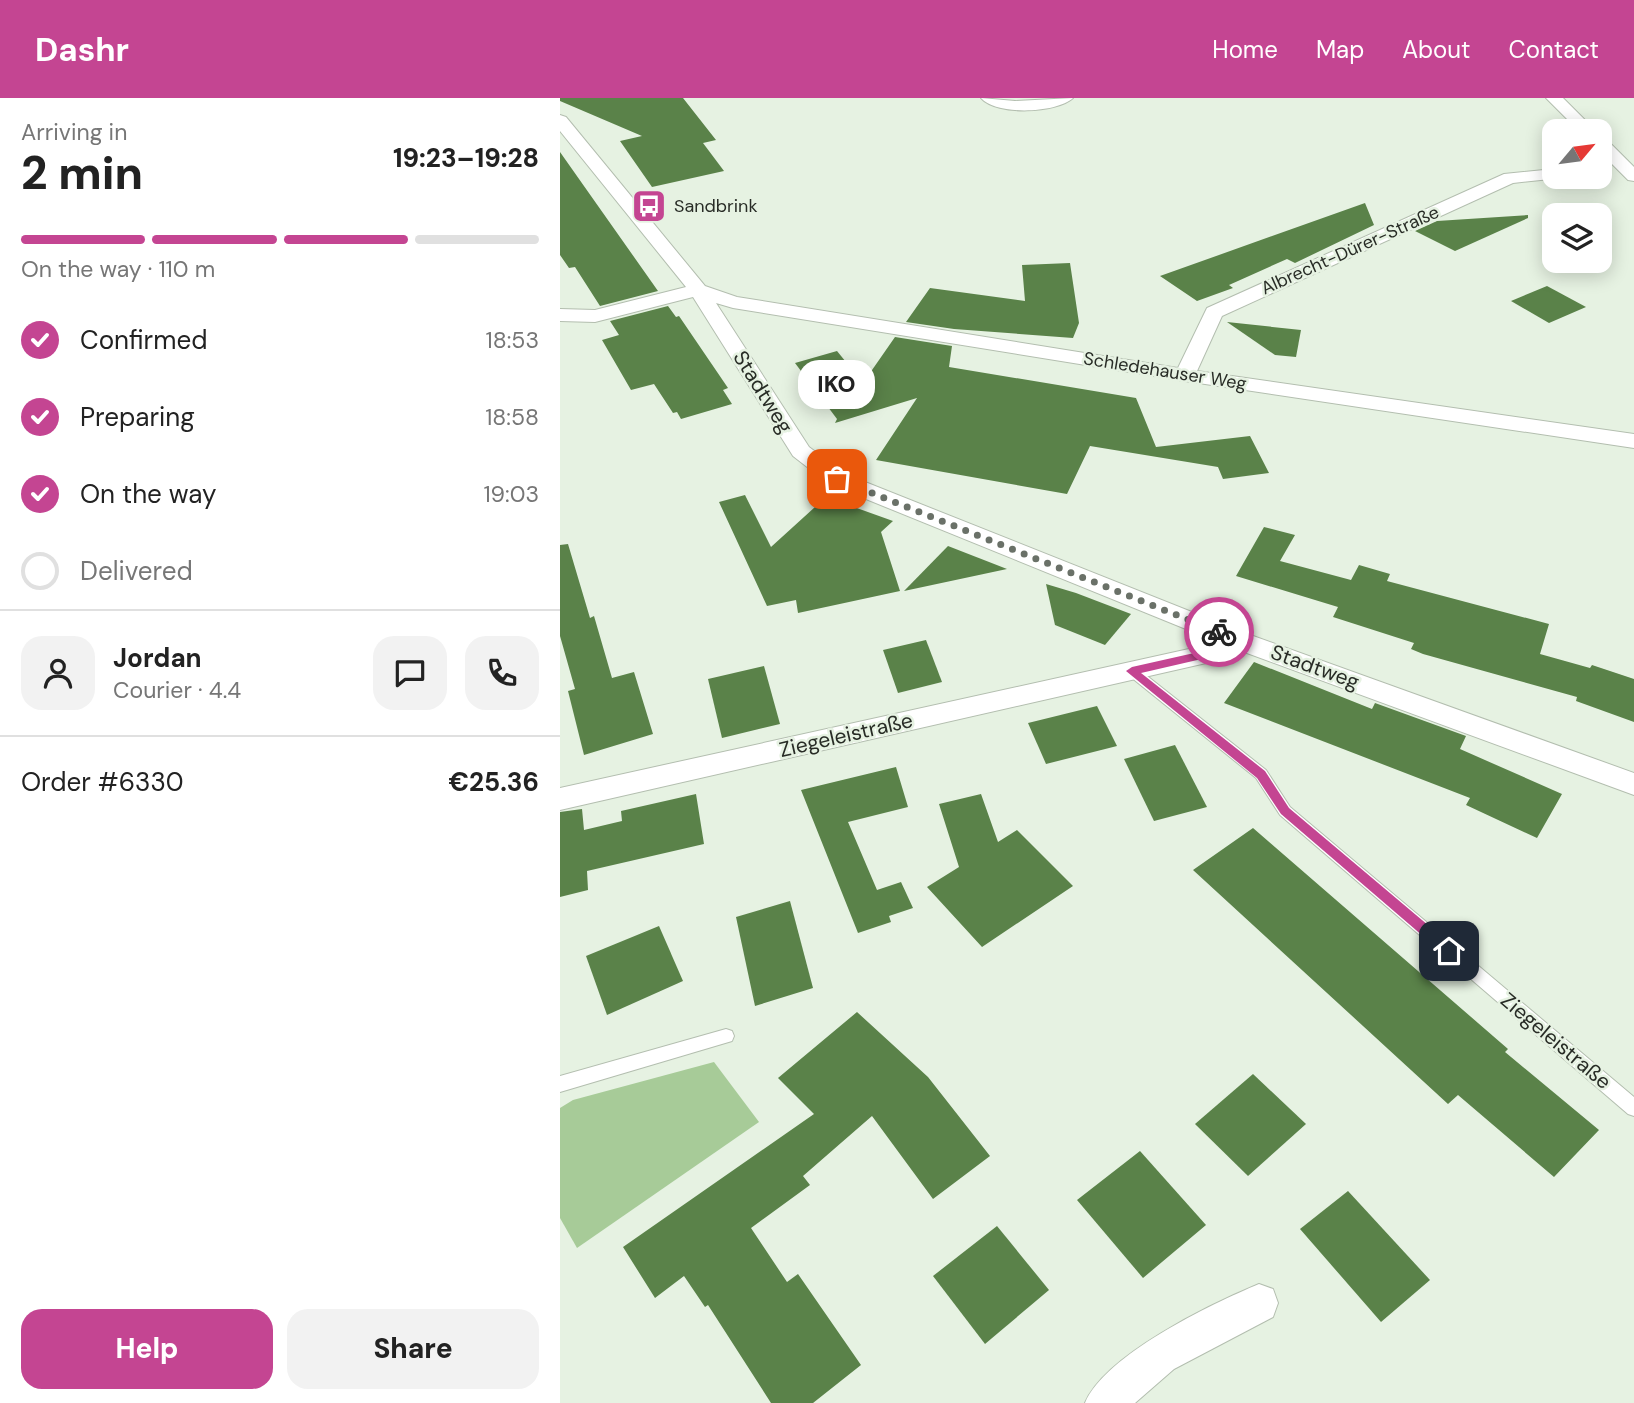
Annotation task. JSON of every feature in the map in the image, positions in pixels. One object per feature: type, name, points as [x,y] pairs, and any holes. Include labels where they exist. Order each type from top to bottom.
[{"type":"street","points":[[989,98],[995,103],[1014,106],[1065,98]]},
{"type":"street","points":[[1554,98],[1576,119]]},
{"type":"street","name":"Stadtweg","points":[[560,120],[698,290],[801,451],[837,479],[1233,638],[1634,783]]},
{"type":"street","points":[[1612,155],[1630,172]]},
{"type":"street","points":[[1612,170],[1630,172]]},
{"type":"street","name":"Albrecht-Dürer-Straße","points":[[1185,375],[1214,312],[1510,178],[1542,175]]},
{"type":"street","points":[[560,315],[595,316],[698,290]]},
{"type":"street","name":"Schledehauser Weg","points":[[698,290],[733,302],[1185,375],[1634,441]]},
{"type":"street","name":"Ziegeleistraße","points":[[560,799],[1215,652],[1233,638]]},
{"type":"street","points":[[1105,1403],[1160,1355],[1259,1303]]},
{"type":"lane","name":"Ziegeleistraße","points":[[1132,671],[1261,775],[1285,811],[1634,1108]]},
{"type":"lane","points":[[560,1084],[726,1036]]},
{"type":"green space","points":[[714,1062],[759,1122],[577,1248],[560,1218],[560,1108],[573,1100]]},
{"type":"building","points":[[560,98],[683,98],[716,140],[703,143],[724,171],[652,187],[620,141],[642,136],[560,101]]},
{"type":"building","points":[[560,152],[658,291],[600,306],[575,267],[569,268],[560,255]]},
{"type":"building","points":[[1365,203],[1374,225],[1295,263],[1287,259],[1229,285],[1233,288],[1197,301],[1160,276]]},
{"type":"building","points":[[1528,215],[1528,218],[1455,251],[1415,231],[1437,221]]},
{"type":"building","points":[[1070,263],[1079,323],[1073,338],[954,329],[906,322],[930,288],[1025,301],[1022,265]]},
{"type":"building","points":[[1547,286],[1586,307],[1549,323],[1511,301]]},
{"type":"building","points":[[668,306],[676,317],[679,316],[728,388],[723,390],[732,404],[681,419],[677,412],[673,413],[654,384],[631,390],[602,340],[619,335],[610,321]]},
{"type":"building","points":[[1227,322],[1301,330],[1296,357],[1275,355]]},
{"type":"building","points":[[895,337],[952,346],[949,367],[1136,398],[1156,447],[1250,436],[1269,473],[1223,479],[1218,467],[1090,446],[1067,494],[876,460],[917,398],[835,423],[837,419],[795,363],[837,351],[863,383]]},
{"type":"building","points":[[745,495],[771,547],[826,497],[893,521],[881,532],[900,591],[798,613],[796,600],[767,606],[719,502]]},
{"type":"building","points":[[1264,527],[1295,535],[1280,561],[1351,580],[1359,565],[1390,574],[1387,581],[1549,624],[1540,654],[1590,668],[1592,665],[1634,679],[1634,722],[1576,701],[1577,697],[1423,654],[1411,649],[1414,643],[1333,617],[1338,607],[1236,576]]},
{"type":"building","points":[[568,544],[590,618],[594,616],[612,678],[634,672],[653,734],[584,755],[568,691],[575,689],[560,636],[560,545]]},
{"type":"building","points":[[948,546],[1007,569],[904,591]]},
{"type":"building","points":[[1046,584],[1131,614],[1105,645],[1055,625]]},
{"type":"building","points":[[926,640],[942,682],[898,693],[883,650]]},
{"type":"building","points":[[1254,662],[1372,709],[1375,703],[1466,736],[1460,749],[1562,794],[1537,838],[1466,805],[1470,798],[1224,703]]},
{"type":"building","points":[[764,666],[780,724],[722,738],[708,679]]},
{"type":"building","points":[[1097,706],[1117,746],[1046,764],[1028,723]]},
{"type":"building","points":[[1175,745],[1207,807],[1154,821],[1124,759]]},
{"type":"building","points":[[896,767],[908,807],[848,822],[877,890],[901,882],[913,908],[889,916],[891,922],[858,933],[801,790]]},
{"type":"building","points":[[696,794],[704,844],[587,871],[588,890],[560,897],[560,812],[582,809],[584,830],[622,821],[621,811]]},
{"type":"building","points":[[981,794],[998,842],[1017,830],[1073,886],[982,947],[927,887],[959,867],[939,804]]},
{"type":"building","points":[[1253,828],[1508,1049],[1505,1052],[1599,1130],[1554,1177],[1458,1095],[1448,1104],[1193,870]]},
{"type":"building","points":[[790,901],[813,988],[755,1006],[736,917]]},
{"type":"building","points":[[659,926],[683,981],[607,1015],[586,956]]},
{"type":"building","points":[[857,1012],[928,1077],[990,1156],[933,1199],[872,1116],[803,1176],[810,1185],[751,1228],[787,1282],[798,1274],[861,1365],[813,1403],[771,1403],[708,1305],[705,1307],[684,1276],[655,1298],[623,1247],[814,1114],[778,1078]]},
{"type":"building","points":[[1253,1074],[1306,1124],[1248,1176],[1195,1124]]},
{"type":"building","points":[[1140,1151],[1206,1225],[1143,1278],[1077,1200]]},
{"type":"building","points":[[1348,1191],[1430,1280],[1381,1322],[1300,1229]]},
{"type":"building","points":[[997,1226],[1049,1290],[985,1344],[933,1276]]},
{"type":"way so far","points":[[837,479],[1219,632]]},
{"type":"place","name":"Sandbrink","points":[[649,206]]},
{"type":"place","name":"IKO","points":[[837,479]]},
{"type":"route","points":[[1219,632],[1233,638],[1215,652],[1132,671],[1261,775],[1285,811],[1449,951]]}]
